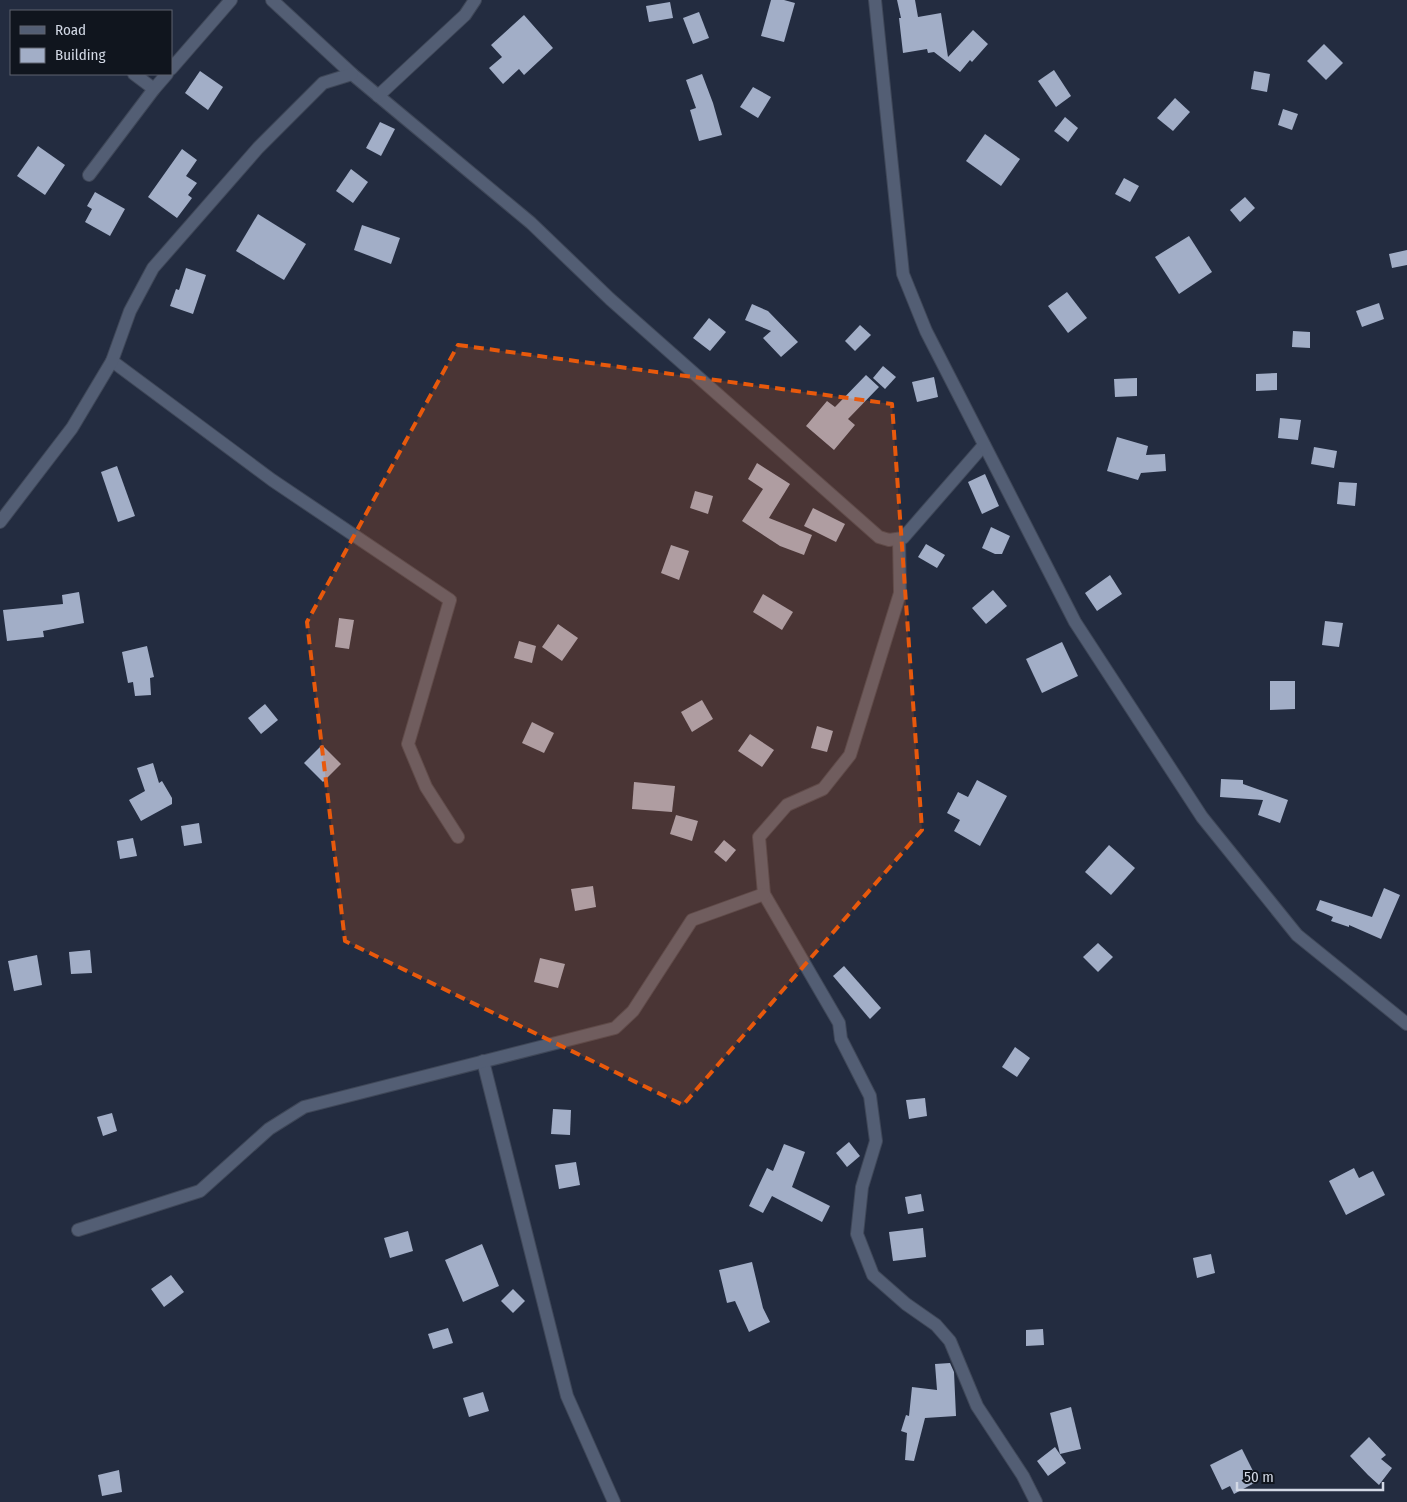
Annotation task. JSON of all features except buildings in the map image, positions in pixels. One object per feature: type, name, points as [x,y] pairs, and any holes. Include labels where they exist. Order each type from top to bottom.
[{"type":"street","points":[[172,67],[232,0]]},
{"type":"street","points":[[272,0],[352,74],[531,223],[610,299],[879,537],[889,540],[903,538],[984,445]]},
{"type":"street","points":[[378,96],[465,15],[475,0]]},
{"type":"street","points":[[875,0],[904,274],[926,331],[1075,622],[1202,817],[1296,935],[1407,1024]]},
{"type":"street","points":[[0,522],[72,428],[112,361],[130,311],[154,268],[258,148],[324,83],[352,74]]},
{"type":"street","points":[[135,75],[154,89]]},
{"type":"street","points":[[89,175],[166,75]]},
{"type":"street","points":[[112,361],[272,480],[450,600],[408,744],[426,787],[458,837]]},
{"type":"street","points":[[899,539],[900,592],[850,755],[823,789],[787,805],[759,837],[764,894],[839,1023],[841,1039],[870,1096],[876,1141],[862,1187],[857,1234],[873,1275],[906,1304],[936,1325],[950,1341],[977,1406],[1023,1476],[1036,1502]]},
{"type":"street","points":[[78,1230],[200,1190],[269,1129],[304,1107],[615,1028],[633,1012],[692,920],[764,894]]},
{"type":"street","points":[[483,1061],[566,1396],[614,1502]]},
{"type":"highlighted area","points":[[458,345],[892,404],[922,830],[683,1105],[345,941],[307,622]]}]
